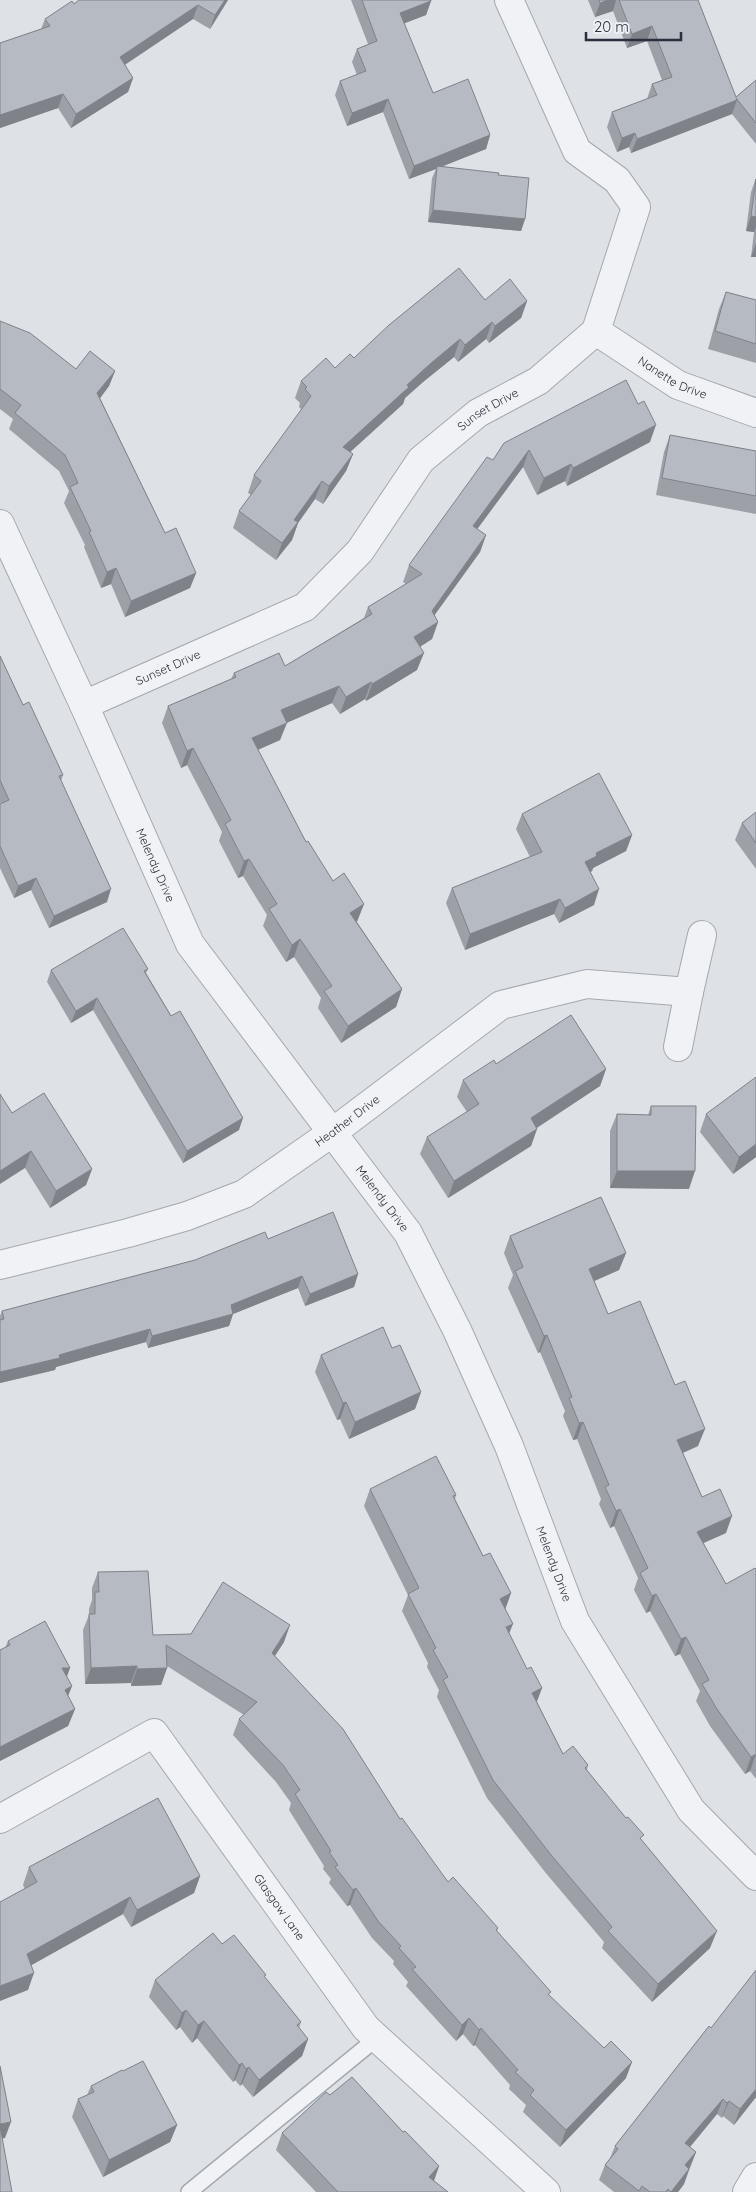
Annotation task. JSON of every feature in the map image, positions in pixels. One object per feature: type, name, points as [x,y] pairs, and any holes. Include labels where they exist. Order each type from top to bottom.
[{"type":"street","points":[[509,0],[576,152],[617,180],[636,206],[596,331]]},
{"type":"street","name":"Nanette Drive","points":[[596,331],[678,385],[756,413]]},
{"type":"street","name":"Sunset Drive","points":[[84,705],[305,606],[360,551],[421,460],[478,413],[538,381],[596,331]]},
{"type":"street","name":"Melendy Drive","points":[[0,524],[84,705],[190,944],[408,1233],[457,1330],[509,1446],[575,1621],[691,1810],[756,1876]]},
{"type":"street","points":[[678,1047],[702,935]]},
{"type":"street","name":"Heather Drive","points":[[0,1265],[178,1219],[244,1194],[333,1132],[501,1005],[587,984],[689,992]]},
{"type":"street","name":"Glasgow Lane","points":[[0,1819],[154,1733],[360,2020],[376,2038],[546,2192]]},
{"type":"street","points":[[747,2192],[756,2177]]},
{"type":"lane","points":[[189,2192],[376,2038]]},
{"type":"building","points":[[79,0],[225,0],[215,15],[198,5],[120,57],[133,78],[76,114],[63,94],[0,115],[0,43],[50,26],[45,19],[72,1],[74,4]]},
{"type":"building","points":[[362,0],[431,0],[400,13],[433,93],[468,79],[490,135],[414,166],[388,99],[352,113],[340,81],[366,71],[357,49],[377,41]]},
{"type":"building","points":[[619,0],[698,0],[736,97],[756,80],[756,123],[736,98],[737,100],[637,139],[635,133],[622,138],[612,112],[657,95],[652,84],[672,77],[652,26],[632,34]]},
{"type":"building","points":[[437,166],[529,178],[525,219],[433,210]]},
{"type":"building","points":[[756,179],[756,217],[751,216]]},
{"type":"building","points":[[459,268],[485,300],[510,279],[527,301],[495,326],[492,322],[465,345],[460,339],[407,385],[409,387],[343,447],[353,454],[329,486],[322,481],[294,520],[298,522],[282,543],[239,511],[261,481],[254,475],[311,396],[305,389],[307,387],[301,381],[326,358],[335,368],[350,354],[354,358],[389,325]]},
{"type":"building","points":[[726,292],[756,300],[756,344],[715,331]]},
{"type":"building","points":[[0,321],[30,333],[76,369],[90,351],[115,371],[97,393],[165,533],[176,528],[196,573],[131,601],[116,568],[107,572],[89,532],[91,531],[70,487],[78,483],[65,455],[15,413],[21,405],[0,389]]},
{"type":"building","points":[[626,380],[638,404],[644,401],[656,425],[573,468],[571,464],[544,478],[529,450],[473,526],[486,535],[432,611],[438,622],[414,637],[424,653],[346,697],[339,686],[281,710],[287,723],[252,738],[306,842],[308,841],[333,881],[344,873],[364,904],[350,913],[402,989],[348,1026],[324,991],[332,986],[300,939],[292,945],[269,909],[277,904],[249,859],[244,861],[225,824],[231,820],[193,748],[187,751],[168,706],[236,677],[234,673],[279,653],[285,666],[372,614],[368,607],[422,574],[409,565],[487,457],[493,460],[504,443]]},
{"type":"building","points":[[670,435],[756,451],[756,496],[662,478]]},
{"type":"building","points":[[0,656],[23,705],[29,702],[63,775],[59,776],[111,889],[54,916],[36,878],[18,886],[0,846],[0,804],[9,800],[0,780]]},
{"type":"building","points":[[599,773],[632,835],[596,853],[597,856],[585,862],[599,889],[565,908],[560,899],[470,934],[452,888],[542,852],[522,814]]},
{"type":"building","points":[[756,812],[756,843],[742,823]]},
{"type":"building","points":[[123,928],[148,969],[144,971],[171,1016],[180,1011],[243,1118],[187,1151],[97,998],[76,1011],[51,970]]},
{"type":"building","points":[[571,1015],[606,1069],[531,1118],[537,1129],[454,1181],[427,1137],[479,1104],[463,1080],[494,1060],[496,1064]]},
{"type":"building","points":[[756,1077],[756,1144],[739,1157],[706,1114]]},
{"type":"building","points":[[44,1093],[92,1169],[56,1191],[31,1151],[0,1171],[0,1094],[12,1113]]},
{"type":"building","points":[[651,1106],[696,1106],[695,1171],[617,1171],[617,1114],[651,1115]]},
{"type":"building","points":[[601,1197],[626,1253],[589,1269],[608,1314],[640,1301],[675,1385],[685,1381],[705,1429],[677,1440],[702,1497],[720,1489],[732,1516],[697,1532],[726,1584],[755,1568],[756,1570],[756,1754],[751,1757],[702,1684],[709,1680],[686,1637],[681,1639],[656,1594],[652,1596],[640,1573],[648,1568],[620,1509],[616,1511],[605,1487],[609,1485],[583,1422],[579,1423],[569,1398],[572,1397],[547,1335],[544,1336],[515,1271],[523,1267],[510,1236]]},
{"type":"building","points":[[333,1212],[358,1274],[310,1294],[302,1276],[231,1305],[233,1314],[152,1336],[150,1329],[59,1355],[60,1358],[0,1372],[0,1320],[4,1319],[2,1311],[195,1260],[265,1232],[268,1239]]},
{"type":"building","points":[[383,1327],[392,1348],[400,1345],[421,1392],[355,1422],[346,1402],[343,1403],[321,1355]]},
{"type":"building","points":[[436,1456],[456,1495],[453,1496],[483,1556],[490,1553],[511,1593],[500,1599],[513,1624],[506,1627],[527,1669],[531,1667],[542,1688],[532,1693],[563,1754],[573,1746],[588,1765],[585,1768],[626,1818],[628,1817],[644,1835],[640,1838],[717,1931],[658,1984],[608,1931],[612,1927],[551,1855],[493,1780],[443,1680],[448,1677],[433,1650],[436,1648],[408,1594],[419,1588],[370,1489]]},
{"type":"building","points":[[148,1571],[153,1635],[191,1634],[223,1582],[290,1625],[272,1653],[343,1729],[400,1819],[402,1818],[448,1882],[453,1877],[498,1928],[496,1930],[551,1992],[548,1994],[604,2048],[611,2041],[632,2062],[566,2130],[530,2095],[534,2090],[515,2072],[518,2070],[481,2028],[479,2030],[469,2018],[462,2025],[412,1969],[416,1967],[399,1948],[401,1946],[378,1921],[356,1888],[353,1890],[335,1867],[338,1865],[329,1852],[331,1851],[295,1794],[300,1790],[283,1765],[239,1719],[257,1702],[166,1645],[167,1668],[137,1669],[137,1666],[91,1668],[89,1614],[95,1614],[95,1592],[99,1592],[98,1572]]},
{"type":"building","points":[[45,1621],[70,1668],[62,1668],[72,1686],[65,1690],[75,1709],[0,1747],[0,1650],[10,1645],[8,1641]]},
{"type":"building","points":[[158,1798],[200,1876],[137,1910],[130,1897],[27,1954],[34,1973],[0,1986],[0,1902],[37,1882],[29,1867]]},
{"type":"building","points":[[213,1933],[222,1944],[234,1935],[301,2022],[297,2025],[308,2039],[259,2080],[249,2067],[246,2069],[242,2063],[239,2065],[204,2021],[198,2025],[186,2010],[182,2013],[155,1980]]},
{"type":"building","points":[[756,1970],[756,2089],[740,2109],[723,2099],[685,2143],[696,2152],[685,2165],[689,2169],[671,2192],[668,2189],[666,2192],[650,2192],[642,2186],[639,2191],[605,2165],[618,2149],[615,2146],[709,2026],[711,2028]]},
{"type":"building","points":[[143,2061],[177,2125],[109,2160],[78,2099],[94,2092],[91,2086]]},
{"type":"building","points":[[0,2066],[11,2122],[0,2124]]},
{"type":"building","points":[[352,2077],[403,2132],[405,2131],[439,2166],[429,2177],[448,2192],[338,2192],[282,2133],[326,2092],[330,2095]]},
{"type":"building","points":[[0,2126],[12,2192],[0,2192]]}]
